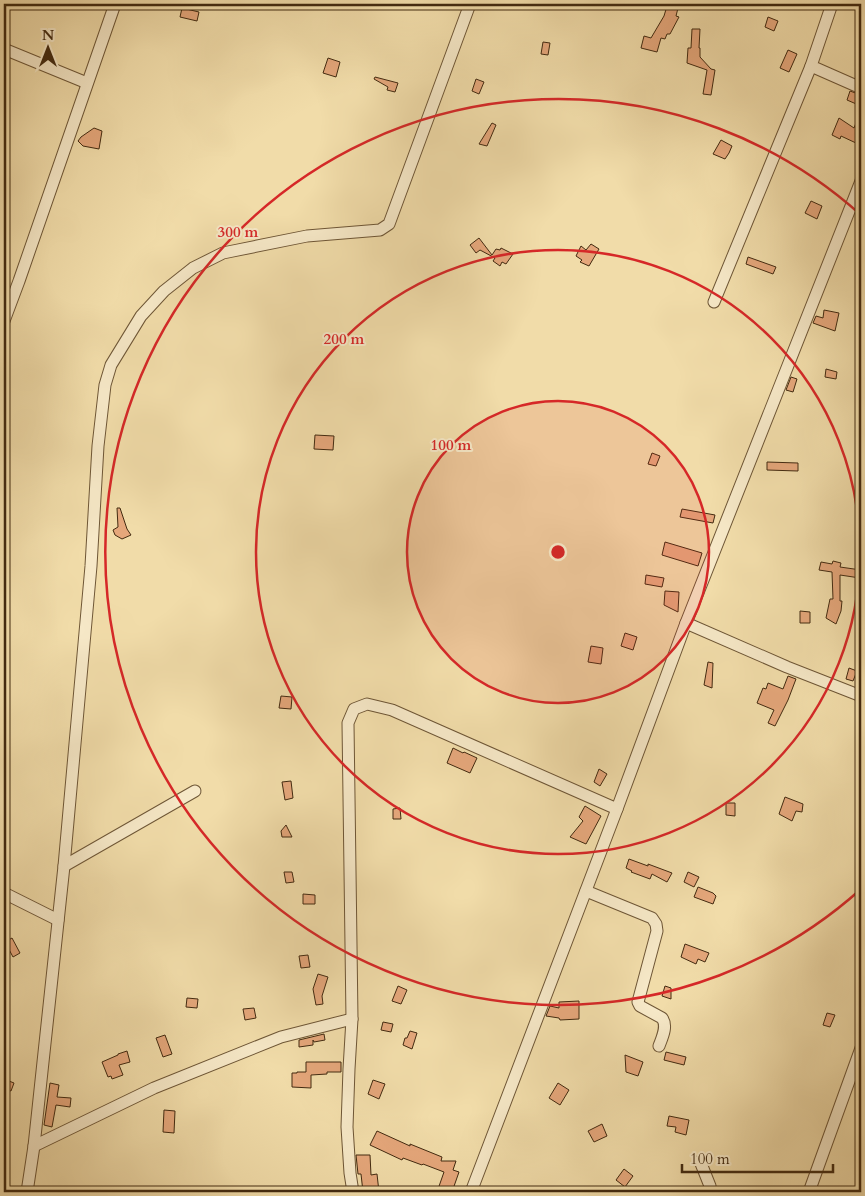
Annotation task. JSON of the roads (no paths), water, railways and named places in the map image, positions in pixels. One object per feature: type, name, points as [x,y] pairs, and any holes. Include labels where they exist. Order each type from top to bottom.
[{"type":"street","points":[[4,321],[115,4]]},
{"type":"street","points":[[27,1192],[34,1146],[64,866],[91,566],[98,446],[105,385],[111,365],[141,316],[164,291],[193,268],[223,253],[306,236],[380,230],[388,224],[470,4]]},
{"type":"street","points":[[714,302],[810,66],[832,4]]},
{"type":"street","points":[[4,49],[87,83]]},
{"type":"street","points":[[810,66],[861,88]]},
{"type":"street","points":[[471,1192],[686,623],[861,181]]},
{"type":"street","points":[[686,623],[787,667],[861,696]]},
{"type":"street","points":[[352,1192],[347,1126],[352,1019],[348,723],[354,709],[367,704],[392,710],[617,809]]},
{"type":"street","points":[[64,866],[195,791]]},
{"type":"street","points":[[586,891],[652,918],[656,924],[657,931],[638,1002],[640,1006],[662,1018],[665,1022],[659,1046]]},
{"type":"street","points":[[4,893],[58,920]]},
{"type":"street","points":[[34,1146],[154,1088],[272,1040],[352,1019]]},
{"type":"street","points":[[809,1192],[861,1048]]},
{"type":"street","points":[[700,1161],[711,1192]]}]
